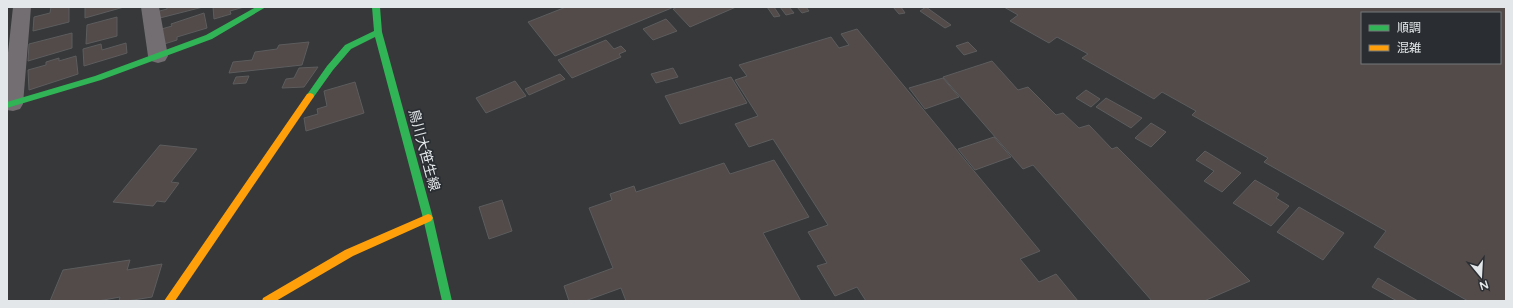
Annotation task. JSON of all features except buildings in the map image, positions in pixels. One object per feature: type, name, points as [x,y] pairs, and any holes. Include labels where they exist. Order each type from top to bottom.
[{"type":"street","points":[[22,7],[10,105],[98,78],[209,37],[262,7]]},
{"type":"street","points":[[150,7],[158,56]]},
{"type":"street","name":"鳥川大笹生線","points":[[376,7],[378,32],[428,218],[447,301]]},
{"type":"street","points":[[169,301],[330,68],[348,47],[378,32]]},
{"type":"street","points":[[266,301],[349,253],[428,218]]},
{"type":"traffic: fast","points":[[7,105],[98,78],[209,37],[262,7]]},
{"type":"traffic: fast","points":[[376,7],[378,32],[428,218],[447,301]]},
{"type":"traffic: fast","points":[[310,96],[330,68],[348,47],[378,32]]},
{"type":"traffic: slow","points":[[169,301],[310,96]]},
{"type":"traffic: slow","points":[[267,301],[349,253],[428,218]]}]
